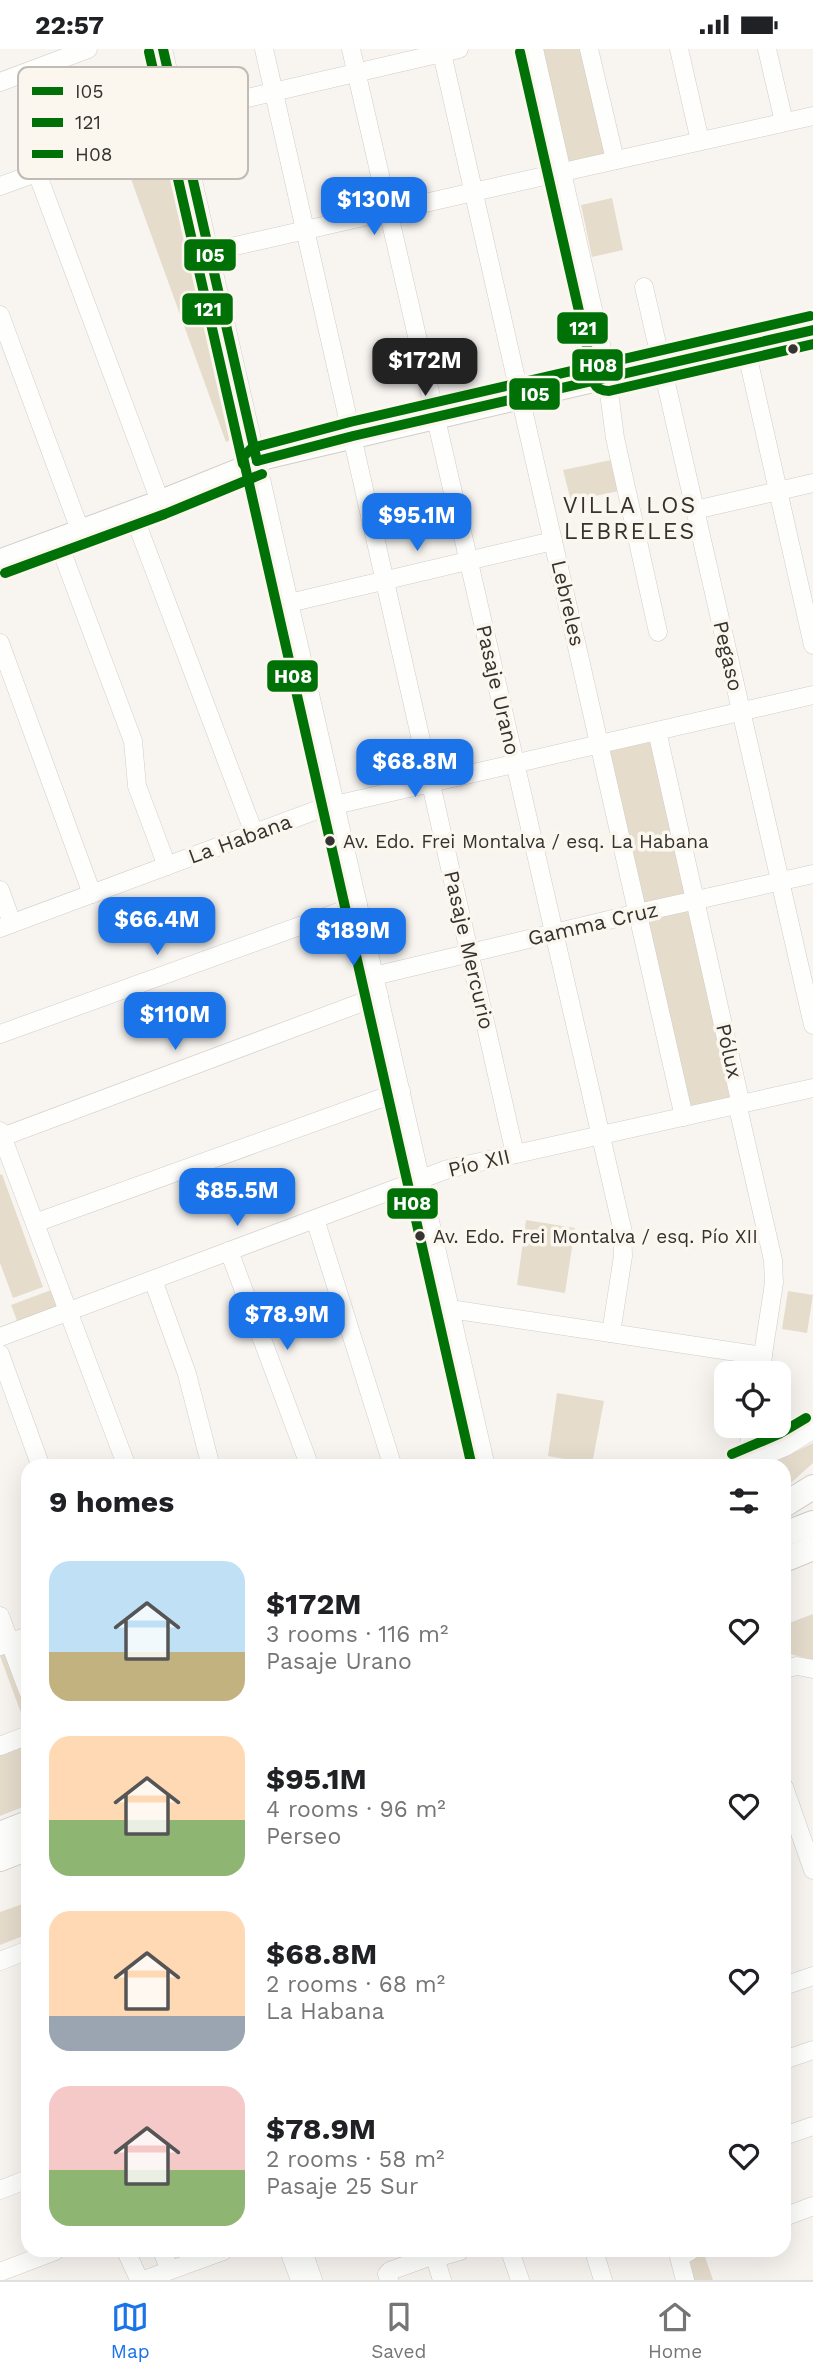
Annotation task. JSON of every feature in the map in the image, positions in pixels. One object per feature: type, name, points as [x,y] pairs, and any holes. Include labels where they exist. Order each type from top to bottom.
[{"type":"highway","points":[[791,1501],[813,1487]]},
{"type":"highway","points":[[791,1531],[813,1523]]},
{"type":"highway","points":[[791,1557],[813,1548]]},
{"type":"highway","points":[[791,1570],[813,1564]]},
{"type":"highway","points":[[0,1834],[21,1826]]},
{"type":"highway","points":[[0,1859],[21,1851]]},
{"type":"main road","points":[[1,558],[160,501],[257,461],[353,436],[813,330]]},
{"type":"street","points":[[40,67],[88,49]]},
{"type":"street","points":[[163,49],[167,67]]},
{"type":"street","name":"Pasaje Mercurio","points":[[264,49],[515,1154]]},
{"type":"street","name":"Pasaje Urano","points":[[351,49],[624,1240],[611,1332]]},
{"type":"street","points":[[534,49],[567,171],[606,362],[615,437],[658,632]]},
{"type":"street","points":[[590,49],[615,160]]},
{"type":"street","points":[[679,49],[700,141]]},
{"type":"street","points":[[767,49],[784,122]]},
{"type":"street","points":[[248,98],[447,50]]},
{"type":"street","name":"Lebreles","points":[[447,50],[474,192],[684,1117]]},
{"type":"street","points":[[0,82],[18,75]]},
{"type":"street","points":[[209,252],[813,116]]},
{"type":"street","points":[[0,186],[20,179]]},
{"type":"street","points":[[39,179],[160,501]]},
{"type":"street","points":[[193,179],[483,1459]]},
{"type":"street","name":"Pegaso","points":[[644,287],[813,1025]]},
{"type":"street","points":[[0,315],[80,530]]},
{"type":"street","points":[[745,345],[813,645]]},
{"type":"street","points":[[695,510],[813,483]]},
{"type":"street","points":[[132,511],[254,833]]},
{"type":"street","points":[[57,539],[133,741],[140,795],[167,866]]},
{"type":"street","points":[[289,603],[553,541]]},
{"type":"street","points":[[0,643],[92,894]]},
{"type":"street","name":"La Habana","points":[[6,926],[335,804],[813,695]]},
{"type":"street","name":"Pólux","points":[[657,731],[739,1097],[741,1123],[774,1271],[763,1361]]},
{"type":"street","name":"Gamma Cruz","points":[[374,976],[813,874]]},
{"type":"street","points":[[0,890],[6,926]]},
{"type":"street","points":[[0,1034],[358,905]]},
{"type":"street","points":[[124,1459],[1,1134],[379,996]]},
{"type":"street","name":"Pío XII","points":[[0,1337],[448,1169],[813,1087]]},
{"type":"street","points":[[35,1223],[401,1091]]},
{"type":"street","points":[[315,1219],[390,1459]]},
{"type":"street","points":[[229,1251],[307,1459]]},
{"type":"street","points":[[153,1280],[187,1374],[209,1459]]},
{"type":"street","points":[[450,1310],[611,1332],[744,1361]]},
{"type":"street","points":[[0,1354],[38,1459]]},
{"type":"street","points":[[756,1459],[785,1447],[813,1430]]},
{"type":"street","points":[[743,1459],[749,1438]]},
{"type":"street","points":[[0,1616],[5,1644],[21,1677]]},
{"type":"street","points":[[791,1667],[813,1669]]},
{"type":"street","points":[[0,1745],[21,1738]]},
{"type":"street","points":[[791,1807],[813,1870]]},
{"type":"street","points":[[0,1961],[21,1953]]},
{"type":"street","points":[[791,1984],[813,1976]]},
{"type":"street","points":[[791,2058],[813,2050]]},
{"type":"street","points":[[791,2134],[813,2126]]},
{"type":"street","points":[[0,2190],[21,2182]]},
{"type":"street","points":[[791,2214],[813,2206]]},
{"type":"street","points":[[0,2272],[39,2257]]},
{"type":"street","points":[[129,2257],[142,2280],[206,2257]]},
{"type":"street","points":[[165,2257],[170,2270]]},
{"type":"street","points":[[291,2257],[300,2280]]},
{"type":"street","points":[[305,2257],[313,2280]]},
{"type":"street","points":[[388,2277],[390,2271],[428,2257]]},
{"type":"street","points":[[435,2257],[442,2280]]},
{"type":"street","points":[[512,2257],[520,2280]]},
{"type":"street","points":[[596,2257],[603,2280]]},
{"type":"street","points":[[679,2257],[685,2280]]},
{"type":"shaded area","points":[[541,49],[585,49],[611,153],[565,166]]},
{"type":"shaded area","points":[[131,179],[184,179],[243,434],[226,442]]},
{"type":"shaded area","points":[[612,198],[623,250],[592,257],[581,205]]},
{"type":"shaded area","points":[[611,460],[619,491],[571,501],[563,470]]},
{"type":"shaded area","points":[[655,741],[735,1097],[691,1107],[608,751]]},
{"type":"shaded area","points":[[2,1174],[43,1287],[13,1298],[0,1263]]},
{"type":"shaded area","points":[[526,1220],[575,1228],[565,1293],[517,1285]]},
{"type":"shaded area","points":[[51,1290],[58,1307],[18,1323],[11,1305]]},
{"type":"shaded area","points":[[788,1291],[813,1295],[807,1333],[782,1329]]},
{"type":"shaded area","points":[[557,1393],[604,1401],[593,1459],[548,1456]]},
{"type":"shaded area","points":[[813,1443],[813,1463],[791,1483],[791,1459],[781,1459]]},
{"type":"shaded area","points":[[813,1614],[813,1660],[791,1654],[791,1622]]},
{"type":"shaded area","points":[[21,1648],[21,1713],[0,1656]]},
{"type":"shaded area","points":[[21,1744],[21,1808],[0,1816],[0,1751]]},
{"type":"shaded area","points":[[21,1904],[21,1937],[0,1945],[0,1912]]},
{"type":"shaded area","points":[[688,2257],[705,2257],[713,2280],[689,2280],[685,2260]]},
{"type":"transit line","name":"I05","points":[[163,49],[167,67]]},
{"type":"transit line","name":"121","points":[[149,52],[152,67]]},
{"type":"transit line","name":"121","points":[[520,52],[593,379],[599,389],[609,391],[813,344]]},
{"type":"transit line","name":"121","points":[[178,179],[243,464]]},
{"type":"transit line","name":"I05","points":[[193,179],[257,461]]},
{"type":"transit line","name":"H08","points":[[470,1459],[243,457],[252,448],[350,422],[810,316]]},
{"type":"transit line","name":"I05","points":[[257,461],[353,436],[813,330]]},
{"type":"transit line","name":"121","points":[[5,573],[165,514],[262,474]]},
{"type":"transit line","name":"H08","points":[[732,1454],[779,1434],[806,1418]]},
{"type":"place","name":"Av. Edo. Frei Montalva / esq. La Habana","points":[[330,841]]},
{"type":"place","name":"Av. Edo. Frei Montalva / esq. Pío XII","points":[[420,1236]]},
{"type":"district","name":"VILLA LOS LEBRELES","points":[[630,518]]}]
